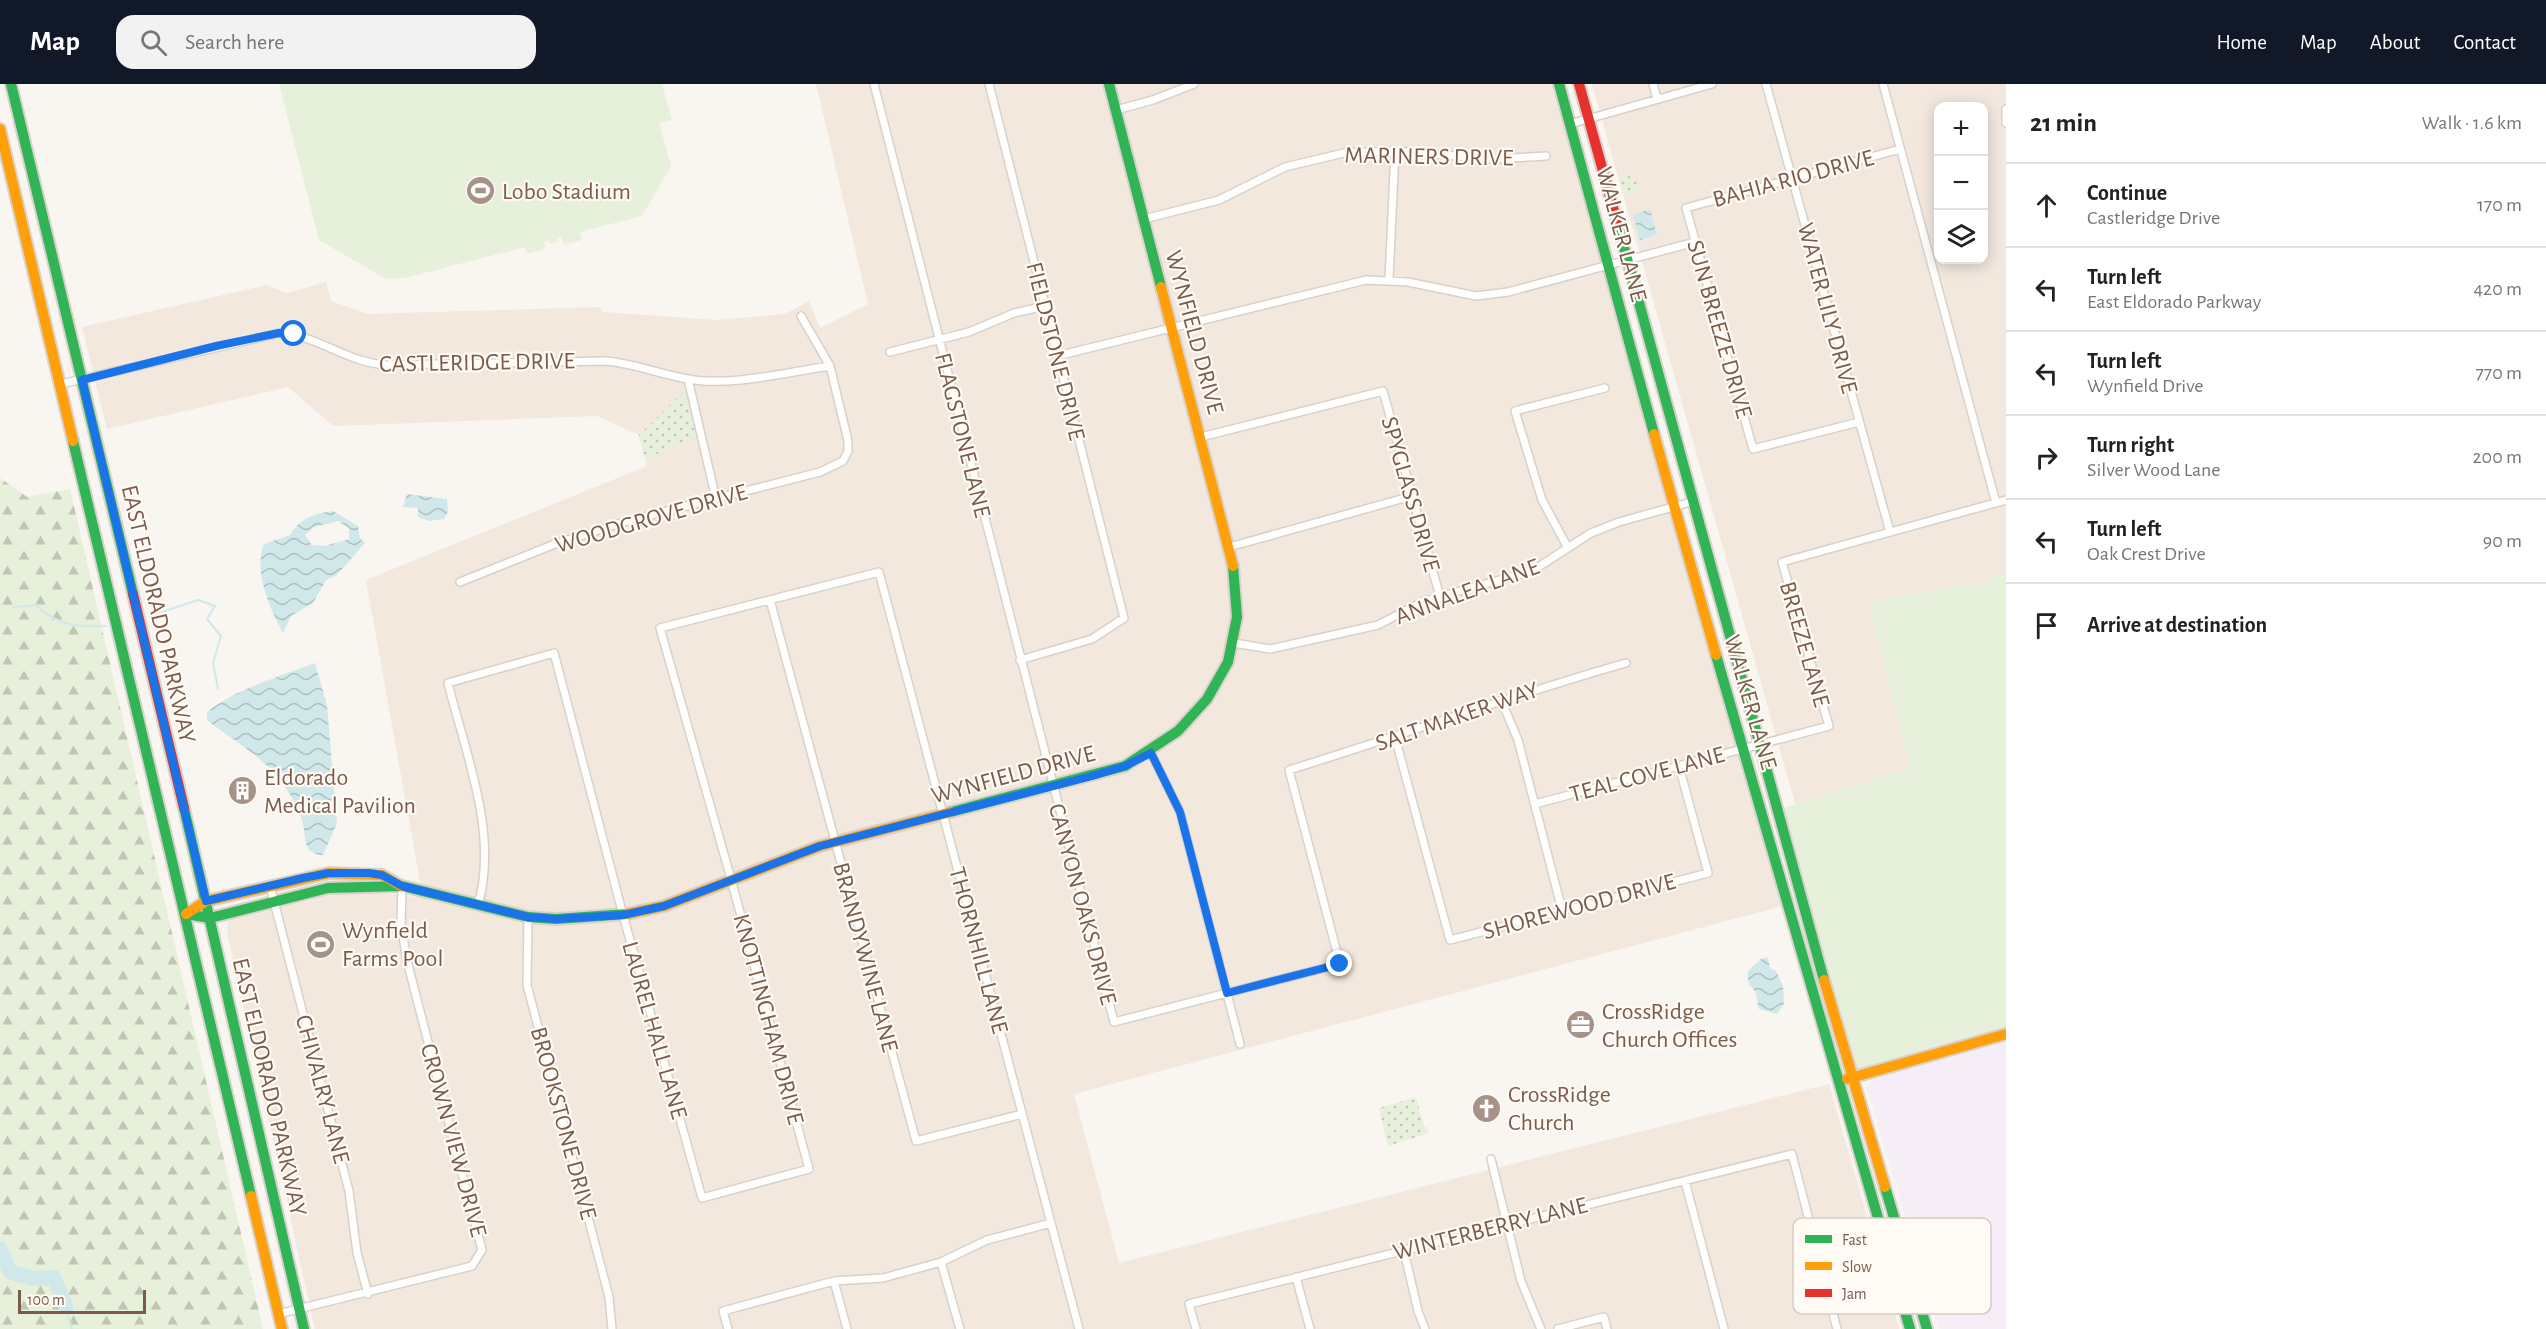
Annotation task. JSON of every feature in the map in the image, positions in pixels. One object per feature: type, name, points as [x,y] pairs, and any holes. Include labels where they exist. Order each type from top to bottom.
[{"type":"street","name":"EAST ELDORADO PARKWAY","points":[[11,84],[206,901],[304,1329]]},
{"type":"street","name":"FLAGSTONE LANE","points":[[874,84],[1052,786]]},
{"type":"street","name":"FIELDSTONE DRIVE","points":[[989,84],[1124,618],[1092,639],[1020,660]]},
{"type":"street","name":"WYNFIELD DRIVE","points":[[186,914],[206,901],[270,886],[329,873],[369,873],[382,875],[402,886],[528,917],[556,919],[623,915],[664,906],[783,858],[1125,766],[1151,753],[1181,730],[1206,700],[1224,670],[1234,643],[1238,605],[1229,547],[1109,84]]},
{"type":"street","points":[[1116,111],[1194,84]]},
{"type":"street","name":"WALKER LANE","points":[[1559,84],[1573,123],[1588,188],[1648,338],[1688,502],[1712,576],[1792,922],[1879,1218]]},
{"type":"street","points":[[1565,84],[1573,123],[1712,84]]},
{"type":"street","name":"WALKER LANE","points":[[1579,84],[1673,506],[1722,674],[1777,810],[1806,918],[1894,1218]]},
{"type":"street","points":[[1653,84],[1657,99]]},
{"type":"street","name":"WATER LILY DRIVE","points":[[1766,84],[1890,532]]},
{"type":"street","points":[[1883,84],[1996,503]]},
{"type":"street","points":[[2006,109],[2006,123]]},
{"type":"street","name":"EAST ELDORADO PARKWAY","points":[[0,129],[282,1329]]},
{"type":"street","name":"BAHIA RIO DRIVE","points":[[1686,208],[1900,149]]},
{"type":"street","points":[[1389,279],[1395,151]]},
{"type":"street","name":"MARINERS DRIVE","points":[[1144,219],[1219,200],[1285,167],[1306,160],[1344,153],[1395,151],[1495,159],[1546,156]]},
{"type":"street","name":"SUN BREEZE DRIVE","points":[[1686,208],[1753,450],[1859,422]]},
{"type":"street","points":[[1058,356],[1366,280],[1389,279],[1476,296],[1546,284],[1695,242]]},
{"type":"street","points":[[890,352],[969,332],[1014,313],[1045,306]]},
{"type":"street","points":[[801,316],[830,366]]},
{"type":"street","name":"CASTLERIDGE DRIVE","points":[[61,384],[279,333],[306,337],[344,356],[372,364],[607,361],[635,364],[688,379],[729,380],[830,366]]},
{"type":"street","name":"WOODGROVE DRIVE","points":[[460,582],[582,535],[820,472],[843,460],[848,452],[848,441],[830,366]]},
{"type":"street","points":[[688,379],[716,499]]},
{"type":"street","points":[[1568,548],[1542,500],[1515,411],[1605,388]]},
{"type":"street","name":"SPYGLASS DRIVE","points":[[1201,437],[1383,391],[1440,597]]},
{"type":"street","points":[[1229,547],[1412,496]]},
{"type":"street","points":[[1890,532],[2006,501]]},
{"type":"street","name":"ANNALEA LANE","points":[[1234,643],[1270,649],[1377,625],[1424,601],[1532,571],[1591,533],[1618,522],[1688,502]]},
{"type":"street","name":"BREEZE LANE","points":[[1829,726],[1782,562],[1890,532]]},
{"type":"street","name":"THORNHILL LANE","points":[[770,600],[879,572],[1079,1329]]},
{"type":"street","name":"KNOTTINGHAM DRIVE","points":[[702,1197],[809,1169],[731,879],[660,628],[770,600]]},
{"type":"street","name":"BRANDYWINE LANE","points":[[770,600],[916,1142],[1022,1114]]},
{"type":"street","name":"LAUREL HALL LANE","points":[[478,905],[485,882],[485,836],[448,683],[554,653],[623,915],[702,1197]]},
{"type":"street","name":"SALT MAKER WAY","points":[[1227,993],[1340,964],[1289,771],[1471,713],[1501,700],[1626,663]]},
{"type":"street","points":[[1501,700],[1518,740],[1562,910]]},
{"type":"street","name":"TEAL COVE LANE","points":[[1535,804],[1829,726]]},
{"type":"street","name":"SHOREWOOD DRIVE","points":[[1395,737],[1450,940],[1708,873],[1679,766]]},
{"type":"street","points":[[1151,753],[1180,812],[1240,1044]]},
{"type":"street","name":"CANYON OAKS DRIVE","points":[[1052,786],[1114,1022],[1227,993]]},
{"type":"street","name":"CHIVALRY LANE","points":[[270,886],[349,1191],[357,1252],[368,1294]]},
{"type":"street","name":"WYNFIELD DRIVE","points":[[186,914],[210,918],[328,888],[402,886]]},
{"type":"street","name":"CROWN VIEW DRIVE","points":[[278,1314],[368,1294],[472,1266],[482,1250],[407,961],[401,924],[402,886]]},
{"type":"street","name":"BROOKSTONE DRIVE","points":[[528,917],[527,985],[609,1296],[612,1329]]},
{"type":"street","points":[[1792,922],[1806,918]]},
{"type":"street","points":[[1840,1080],[2006,1034]]},
{"type":"street","name":"WINTERBERRY LANE","points":[[1196,1329],[1190,1304],[1792,1154],[1808,1218]]},
{"type":"street","points":[[1491,1159],[1521,1281],[1542,1329]]},
{"type":"street","points":[[1685,1181],[1724,1329]]},
{"type":"street","points":[[728,1329],[723,1311],[834,1281],[883,1278],[940,1262],[987,1240],[1051,1223]]},
{"type":"street","points":[[1404,1251],[1418,1311],[1425,1329]]},
{"type":"street","points":[[940,1262],[960,1329]]},
{"type":"street","points":[[1296,1278],[1310,1329]]},
{"type":"street","points":[[834,1281],[847,1329]]},
{"type":"street","name":"WINTERBERRY LANE","points":[[1833,1314],[1837,1329]]},
{"type":"street","name":"WALKER LANE","points":[[1906,1314],[1910,1329]]},
{"type":"street","name":"WALKER LANE","points":[[1923,1314],[1927,1329]]},
{"type":"street","points":[[1558,1329],[1604,1317],[1607,1329]]},
{"type":"shaded area","points":[[816,84],[1558,84],[1787,905],[1074,1094],[1119,1263],[1829,1084],[1867,1218],[1793,1218],[1793,1314],[1895,1314],[1899,1329],[315,1329],[227,933],[228,921],[334,894],[369,892],[423,898],[366,580],[647,466],[639,435],[597,416],[333,426],[288,387],[107,429],[82,327],[267,285],[287,293],[326,282],[331,301],[367,314],[600,307],[602,312],[717,320],[785,314],[809,301],[820,328],[868,304]]},
{"type":"shaded area","points":[[1592,84],[2006,84],[2006,1040],[1873,1079]]},
{"type":"shaded area","points":[[2006,1040],[2006,1329],[1940,1329],[1935,1314],[1991,1314],[1991,1218],[1906,1218],[1867,1089],[1873,1079]]},
{"type":"green space","name":"Lobo Stadium","points":[[279,84],[662,84],[672,120],[659,123],[671,166],[642,216],[580,232],[582,240],[564,244],[561,237],[557,238],[558,242],[550,244],[549,240],[544,242],[545,249],[527,254],[525,247],[405,278],[386,279],[319,240]]},
{"type":"green space","points":[[1625,173],[1638,183],[1638,191],[1631,195],[1623,190],[1619,182]]},
{"type":"green space","points":[[684,391],[696,437],[645,459],[639,435]]},
{"type":"green space","points":[[0,478],[27,497],[70,489],[263,1329],[0,1329]]},
{"type":"green space","points":[[2006,571],[2006,1033],[1853,1077],[1777,810],[1911,768],[1868,602],[1983,582]]},
{"type":"green space","points":[[1416,1097],[1424,1127],[1427,1127],[1429,1133],[1388,1146],[1379,1108]]},
{"type":"water","points":[[1650,209],[1657,235],[1640,240],[1633,215]]},
{"type":"water","points":[[407,494],[447,499],[448,512],[444,519],[429,521],[418,517],[418,508],[403,507]]},
{"type":"water","points":[[333,511],[358,526],[360,538],[365,543],[337,575],[326,580],[313,603],[291,616],[283,633],[264,590],[260,566],[264,544],[290,535],[303,521]],"holes":[[[338,521],[349,528],[349,539],[325,546],[312,545],[305,535],[314,527]]]},
{"type":"water","points":[[315,663],[327,705],[337,823],[323,855],[309,849],[298,811],[292,798],[274,773],[254,754],[207,720],[207,712],[232,696]]},
{"type":"water","name":"Wynfield Farms Pool","points":[[329,934],[336,945],[333,949],[313,954],[309,952],[306,943],[309,940]]},
{"type":"water","points":[[1768,957],[1770,968],[1776,971],[1783,986],[1784,1004],[1777,1014],[1759,1009],[1755,991],[1748,981],[1748,971],[1761,959]]},
{"type":"waterway","points":[[150,616],[198,600],[215,606],[207,619],[221,636],[213,663],[218,689]]},
{"type":"waterway","points":[[13,607],[36,605],[52,617],[68,624],[106,626]]},
{"type":"waterway","points":[[0,1249],[10,1272],[32,1278],[54,1278],[66,1307]]},
{"type":"waterway","points":[[68,1316],[72,1329]]},
{"type":"traffic: fast","points":[[11,84],[133,594]]},
{"type":"traffic: fast","points":[[1109,84],[1161,287]]},
{"type":"traffic: fast","points":[[1559,84],[1654,434]]},
{"type":"traffic: fast","points":[[1617,222],[1824,980]]},
{"type":"traffic: fast","points":[[73,441],[251,1196]]},
{"type":"traffic: fast","points":[[951,812],[1125,766],[1178,731],[1207,699],[1228,662],[1237,617],[1233,566]]},
{"type":"traffic: fast","points":[[1716,655],[1878,1218]]},
{"type":"traffic: fast","points":[[184,808],[304,1329]]},
{"type":"traffic: fast","points":[[186,914],[210,918],[328,888],[402,886],[528,917],[556,919],[627,914]]},
{"type":"traffic: fast","points":[[1885,1187],[1894,1218]]},
{"type":"traffic: fast","points":[[1906,1314],[1910,1329]]},
{"type":"traffic: fast","points":[[1923,1314],[1927,1329]]},
{"type":"traffic: slow","points":[[0,129],[73,441]]},
{"type":"traffic: slow","points":[[1161,287],[1233,566]]},
{"type":"traffic: slow","points":[[1654,434],[1716,655]]},
{"type":"traffic: slow","points":[[627,914],[664,906],[820,846],[951,812]]},
{"type":"traffic: slow","points":[[186,914],[206,901],[329,873],[382,875],[401,886]]},
{"type":"traffic: slow","points":[[1824,980],[1885,1187]]},
{"type":"traffic: slow","points":[[1847,1079],[2006,1034]]},
{"type":"traffic: slow","points":[[251,1196],[282,1329]]},
{"type":"traffic: jam","points":[[1579,84],[1617,222]]},
{"type":"traffic: jam","points":[[133,594],[184,808]]},
{"type":"place","name":"Lobo Stadium","points":[[481,191]]},
{"type":"place","name":"Eldorado Medical Pavilion","points":[[243,791]]},
{"type":"place","name":"Wynfield Farms Pool","points":[[321,944]]},
{"type":"place","name":"CrossRidge Church Offices","points":[[1581,1025]]},
{"type":"place","name":"CrossRidge Church","points":[[1487,1108]]},
{"type":"route","points":[[294,334],[279,333],[216,346],[82,380],[206,901],[329,873],[369,873],[382,875],[402,886],[528,917],[556,919],[623,915],[664,906],[783,858],[820,846],[1092,776],[1125,766],[1151,753],[1180,812],[1227,993],[1340,964]]}]
